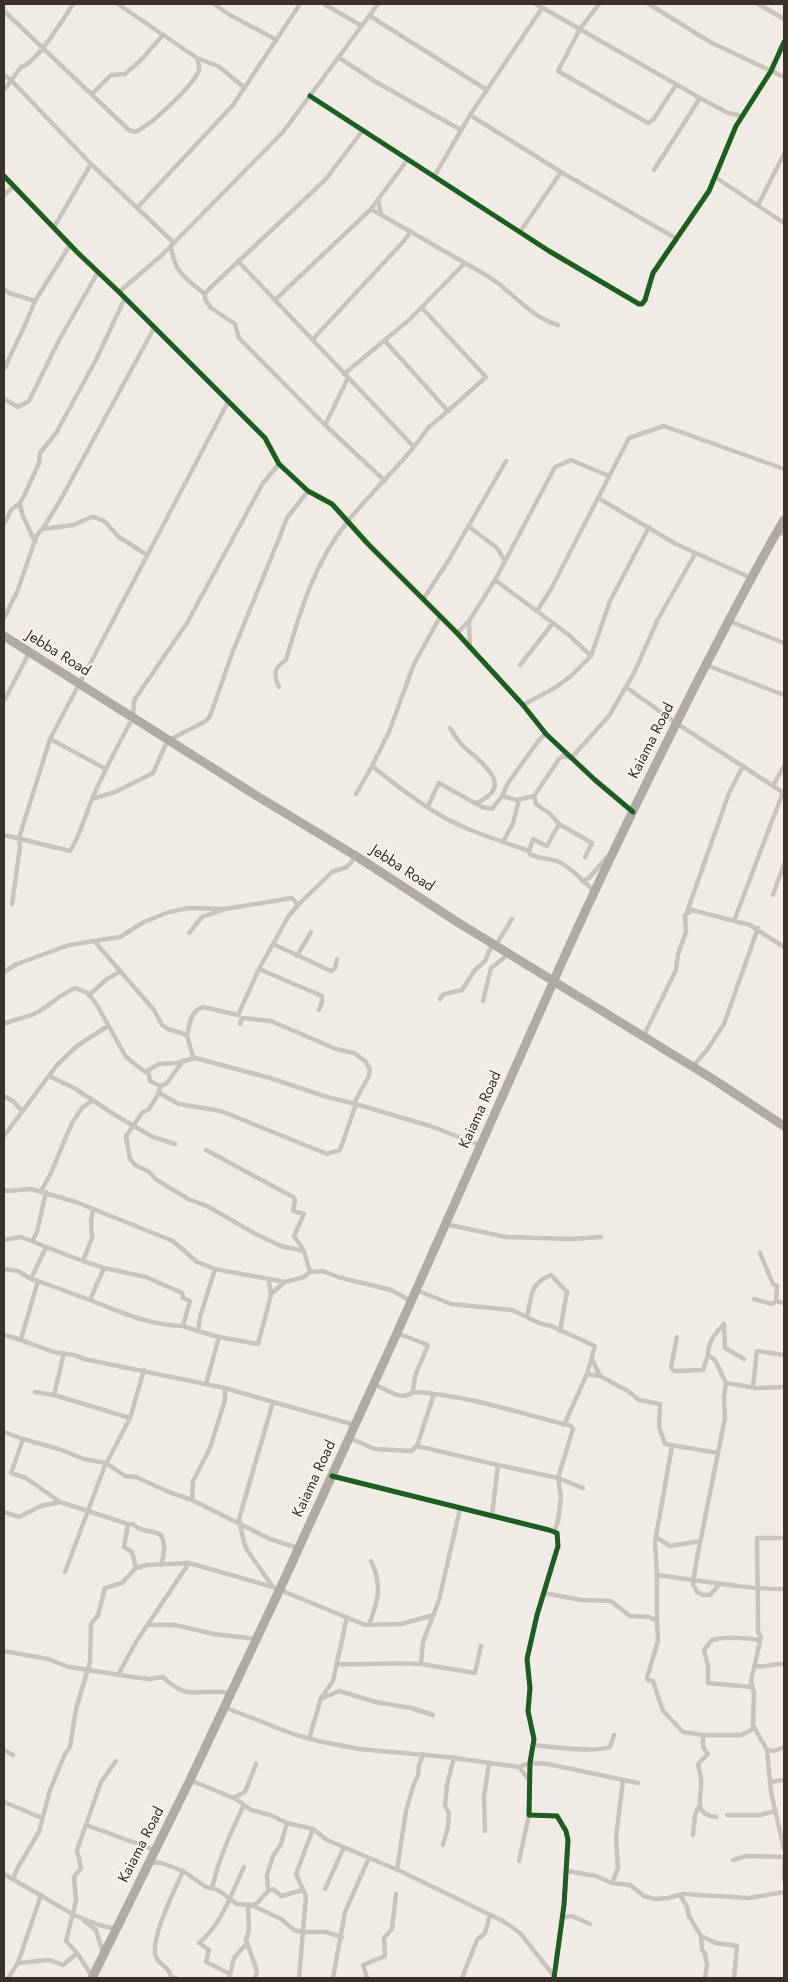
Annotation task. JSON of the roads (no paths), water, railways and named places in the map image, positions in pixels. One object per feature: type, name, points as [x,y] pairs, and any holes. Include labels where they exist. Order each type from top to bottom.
[{"type":"highway","name":"Kaiama Road","points":[[93,1978],[190,1780],[256,1639],[276,1588],[299,1548],[350,1438],[480,1145],[612,855],[676,723],[750,578],[781,533],[784,520]]},
{"type":"highway","name":"Jebba Road","points":[[4,636],[132,720],[493,946],[644,1037],[784,1126]]},
{"type":"highway","name":"Jebba Road","points":[[4,642],[78,686]]},
{"type":"highway","name":"Jebba Road","points":[[168,742],[352,861],[493,946],[505,957],[553,983],[784,1132]]},
{"type":"street","points":[[4,90],[21,68],[25,67],[43,48],[73,4]]},
{"type":"street","points":[[118,4],[196,58],[218,66],[245,88]]},
{"type":"street","points":[[214,4],[277,40]]},
{"type":"street","points":[[137,208],[233,105],[300,4]]},
{"type":"street","points":[[324,4],[362,26]]},
{"type":"street","points":[[119,292],[173,244],[283,132],[378,4]]},
{"type":"street","points":[[536,4],[700,98],[728,113],[743,116]]},
{"type":"street","points":[[599,4],[580,30],[558,71],[648,123],[653,120],[676,85]]},
{"type":"street","points":[[649,4],[710,42],[784,77]]},
{"type":"street","points":[[758,4],[784,19]]},
{"type":"street","points":[[435,175],[470,115],[542,8]]},
{"type":"street","points":[[4,11],[129,130],[135,132],[158,117],[185,89],[199,70],[196,58]]},
{"type":"street","points":[[370,16],[487,90]]},
{"type":"street","points":[[92,94],[111,75],[125,74],[141,60],[162,36]]},
{"type":"street","points":[[310,96],[435,175],[593,279],[639,304],[645,300],[653,273],[709,191],[736,126],[771,71],[784,42]]},
{"type":"street","points":[[338,57],[376,82],[461,130]]},
{"type":"street","points":[[4,75],[173,244],[174,263],[178,270],[205,294],[207,304],[235,324],[239,338],[325,425],[385,481]]},
{"type":"street","points":[[654,170],[700,98]]},
{"type":"street","points":[[470,115],[560,172],[677,239]]},
{"type":"street","points":[[205,294],[238,261],[296,209],[326,178],[363,130]]},
{"type":"street","points":[[758,206],[784,154]]},
{"type":"street","points":[[275,300],[371,208],[408,158]]},
{"type":"street","points":[[54,226],[91,164]]},
{"type":"street","points":[[520,232],[560,172]]},
{"type":"street","points":[[4,176],[54,226],[70,245],[265,438],[279,464],[308,491],[332,504],[368,544],[424,598],[546,734],[633,812]]},
{"type":"street","points":[[715,177],[784,223]]},
{"type":"street","points":[[4,195],[14,186]]},
{"type":"street","points":[[378,199],[381,214]]},
{"type":"street","points":[[371,208],[498,282],[534,314],[544,321],[558,325]]},
{"type":"street","points":[[313,339],[404,241],[411,230]]},
{"type":"street","points":[[4,369],[26,325],[35,301],[70,245]]},
{"type":"street","points":[[238,261],[414,447]]},
{"type":"street","points":[[344,374],[385,342],[422,308],[465,263]]},
{"type":"street","points":[[4,399],[18,407],[29,401],[58,342],[98,272]]},
{"type":"street","points":[[4,289],[9,293],[35,301]]},
{"type":"street","points":[[4,524],[11,510],[20,502],[39,463],[40,453],[56,433],[96,360],[125,298]]},
{"type":"street","points":[[279,688],[274,674],[276,667],[286,660],[308,589],[347,521],[385,481],[428,428],[486,377],[422,308]]},
{"type":"street","points":[[4,618],[17,592],[38,535],[154,328]]},
{"type":"street","points":[[385,342],[448,411]]},
{"type":"street","points":[[325,425],[348,378]]},
{"type":"street","points":[[12,904],[20,847],[19,838],[50,739],[228,402]]},
{"type":"street","points":[[537,610],[551,589],[629,438],[664,426],[784,468]]},
{"type":"street","points":[[457,633],[470,621],[495,580],[555,467],[571,460],[609,476]]},
{"type":"street","points":[[424,598],[450,558],[506,461]]},
{"type":"street","points":[[4,835],[70,851],[78,838],[92,799],[106,769],[132,720],[134,701],[186,623],[263,483],[279,464]]},
{"type":"street","points":[[92,799],[115,792],[153,773],[168,742],[206,722],[210,716],[233,651],[287,518],[308,491]]},
{"type":"street","points":[[598,498],[695,554],[750,578]]},
{"type":"street","points":[[20,502],[22,514],[35,542]]},
{"type":"street","points":[[43,529],[73,525],[92,517],[97,518],[104,521],[119,537],[147,555]]},
{"type":"street","points":[[468,526],[498,548],[506,561]]},
{"type":"street","points":[[522,705],[558,686],[591,656],[610,601],[649,528]]},
{"type":"street","points":[[571,758],[609,716],[634,673],[658,619],[695,554]]},
{"type":"street","points":[[495,580],[569,635],[591,656]]},
{"type":"street","points":[[356,794],[389,732],[414,664],[440,616]]},
{"type":"street","points":[[470,621],[470,648]]},
{"type":"street","points":[[729,621],[784,643]]},
{"type":"street","points":[[520,665],[553,623]]},
{"type":"street","points":[[4,701],[27,657]]},
{"type":"street","points":[[706,665],[784,695]]},
{"type":"street","points":[[626,687],[676,723],[783,792],[734,921]]},
{"type":"street","points":[[450,728],[460,743],[486,764],[491,772],[494,786],[492,792],[476,804]]},
{"type":"street","points":[[428,806],[439,783],[476,804],[492,809],[502,796],[508,783],[539,740],[546,734]]},
{"type":"street","points":[[50,739],[106,769]]},
{"type":"street","points":[[502,796],[519,800],[534,796],[558,759],[563,756],[571,758]]},
{"type":"street","points":[[372,766],[387,779],[438,814],[477,833],[529,851],[530,854],[538,858],[556,861],[578,874],[582,881],[595,891]]},
{"type":"street","points":[[644,1037],[676,970],[678,954],[686,932],[685,915],[729,793],[743,766]]},
{"type":"street","points":[[773,786],[784,766]]},
{"type":"street","points":[[534,796],[536,804],[549,812],[559,824],[592,843],[586,857]]},
{"type":"street","points":[[503,842],[513,823],[519,800]]},
{"type":"street","points":[[529,851],[533,839],[547,846],[559,824]]},
{"type":"street","points":[[582,881],[589,878],[607,857],[612,855]]},
{"type":"street","points":[[195,1058],[192,1054],[187,1035],[193,1014],[203,1007],[238,1015],[259,969],[298,905],[332,872],[347,867],[352,861]]},
{"type":"street","points":[[773,895],[784,864]]},
{"type":"street","points":[[4,972],[17,964],[69,945],[120,937],[149,919],[169,912],[188,908],[225,909],[292,898],[298,905]]},
{"type":"street","points":[[202,909],[208,915]]},
{"type":"street","points":[[189,933],[202,917],[225,909]]},
{"type":"street","points":[[687,912],[692,910],[758,928],[784,947]]},
{"type":"street","points":[[440,999],[444,994],[462,990],[512,919]]},
{"type":"street","points":[[692,1067],[707,1050],[724,1024],[758,928]]},
{"type":"street","points":[[298,956],[311,932]]},
{"type":"street","points":[[95,942],[154,1010],[162,1025],[187,1035]]},
{"type":"street","points":[[273,944],[331,971],[335,968],[337,959]]},
{"type":"street","points":[[483,1001],[491,968],[505,957]]},
{"type":"street","points":[[259,969],[322,996],[319,1010]]},
{"type":"street","points":[[89,995],[106,979],[121,971]]},
{"type":"street","points":[[4,1024],[33,1014],[75,988],[89,995],[97,1005],[126,1058],[145,1072],[159,1064],[177,1063],[195,1058],[270,1078],[327,1097],[430,1126],[480,1145]]},
{"type":"street","points":[[159,1093],[179,1104],[221,1111],[327,1154],[340,1150],[355,1104],[369,1076],[370,1069],[365,1060],[354,1053],[336,1049],[271,1021],[242,1018],[240,1024]]},
{"type":"street","points":[[4,1136],[21,1110],[57,1065],[77,1046],[108,1026]]},
{"type":"street","points":[[148,1070],[150,1081],[160,1086],[166,1084],[184,1060]]},
{"type":"street","points":[[49,1076],[153,1136],[174,1144]]},
{"type":"street","points":[[160,1086],[159,1093],[149,1109],[142,1113],[126,1136],[130,1159],[135,1165],[148,1171],[157,1180],[188,1199],[207,1206],[254,1233],[281,1246],[304,1251]]},
{"type":"street","points":[[4,1096],[14,1102],[21,1110]]},
{"type":"street","points":[[32,1241],[37,1232],[44,1192],[72,1123],[82,1108],[93,1100]]},
{"type":"street","points":[[206,1150],[293,1197],[295,1200],[293,1211],[304,1214],[294,1236],[304,1251],[310,1272]]},
{"type":"street","points":[[4,1190],[7,1192],[30,1189],[44,1192],[152,1231],[173,1241],[197,1262],[215,1269],[285,1282],[304,1277],[310,1272],[323,1271],[338,1277],[391,1290],[411,1301]]},
{"type":"street","points":[[83,1261],[92,1238],[91,1220],[93,1210]]},
{"type":"street","points":[[445,1224],[506,1237],[600,1237]]},
{"type":"street","points":[[4,1240],[21,1237],[104,1268],[146,1278],[182,1293],[183,1298],[190,1301],[183,1326]]},
{"type":"street","points":[[31,1279],[46,1247]]},
{"type":"street","points":[[760,1253],[773,1284],[777,1286],[776,1301]]},
{"type":"street","points":[[90,1300],[104,1268]]},
{"type":"street","points":[[4,1269],[18,1271],[31,1279],[137,1318],[170,1326],[183,1326],[219,1337],[258,1344],[271,1295],[269,1280]]},
{"type":"street","points":[[198,1331],[200,1317],[215,1269]]},
{"type":"street","points":[[527,1317],[533,1286],[551,1275],[567,1292],[560,1331]]},
{"type":"street","points":[[22,1339],[38,1281]]},
{"type":"street","points":[[271,1295],[285,1282]]},
{"type":"street","points":[[416,1290],[451,1304],[512,1310],[594,1346],[587,1374],[564,1425]]},
{"type":"street","points":[[754,1299],[772,1304],[776,1301],[784,1303]]},
{"type":"street","points":[[677,1337],[671,1368],[674,1371],[703,1370],[712,1337],[724,1324],[726,1348],[744,1359]]},
{"type":"street","points":[[397,1333],[428,1346],[415,1376],[413,1392]]},
{"type":"street","points":[[4,1336],[22,1339],[57,1352],[73,1353],[84,1359],[225,1388],[355,1425]]},
{"type":"street","points":[[206,1384],[219,1337]]},
{"type":"street","points":[[753,1388],[757,1351],[784,1355]]},
{"type":"street","points":[[54,1395],[64,1353]]},
{"type":"street","points":[[708,1355],[714,1360],[726,1384],[724,1396],[725,1418],[694,1579],[695,1590],[703,1595],[710,1595],[720,1584]]},
{"type":"street","points":[[592,1358],[600,1376]]},
{"type":"street","points":[[64,1572],[106,1463],[130,1418],[144,1370]]},
{"type":"street","points":[[587,1374],[600,1376],[628,1391],[639,1400],[660,1404],[659,1427],[665,1444],[718,1453]]},
{"type":"street","points":[[374,1384],[398,1395],[404,1396],[413,1392],[434,1394],[511,1409],[571,1426],[574,1432],[558,1478],[561,1497],[558,1521],[554,1532]]},
{"type":"street","points":[[726,1384],[753,1388],[784,1388]]},
{"type":"street","points":[[192,1500],[193,1481],[210,1448],[225,1400],[225,1388]]},
{"type":"street","points":[[35,1392],[54,1395],[130,1418]]},
{"type":"street","points":[[350,1438],[366,1446],[396,1451],[412,1451],[417,1446],[434,1394]]},
{"type":"street","points":[[273,1402],[261,1437],[239,1516],[239,1523],[247,1550],[276,1588]]},
{"type":"street","points":[[4,1432],[84,1459],[106,1463],[125,1476],[136,1477],[192,1500],[270,1539],[299,1548]]},
{"type":"street","points":[[11,1473],[23,1439]]},
{"type":"street","points":[[417,1446],[498,1466],[558,1478],[583,1488]]},
{"type":"street","points":[[672,1446],[656,1537],[658,1641],[647,1678],[653,1681],[663,1711],[683,1732],[703,1735],[741,1735],[755,1728]]},
{"type":"street","points":[[492,1516],[498,1466]]},
{"type":"street","points":[[4,1471],[26,1478],[60,1502],[133,1524],[139,1530],[161,1535],[164,1541],[161,1565]]},
{"type":"street","points":[[332,1476],[554,1532],[558,1536],[558,1546],[527,1659],[530,1688],[528,1711],[533,1731],[533,1745],[530,1763],[529,1815],[520,1861]]},
{"type":"street","points":[[4,1512],[19,1517],[41,1506],[60,1502]]},
{"type":"street","points":[[421,1664],[423,1642],[434,1615],[460,1509]]},
{"type":"street","points":[[128,1524],[124,1547],[132,1552],[136,1568]]},
{"type":"street","points":[[656,1537],[670,1546],[701,1541]]},
{"type":"street","points":[[784,1538],[757,1538],[760,1640],[751,1681],[753,1720],[755,1728],[767,1750],[770,1782],[784,1849]]},
{"type":"street","points":[[369,1625],[378,1596],[377,1574],[371,1561]]},
{"type":"street","points":[[13,1879],[39,1832],[50,1790],[65,1754],[70,1747],[76,1710],[90,1662],[91,1624],[98,1614],[105,1588],[122,1583],[136,1568],[147,1564],[189,1563],[276,1588],[369,1625],[401,1624],[434,1615]]},
{"type":"street","points":[[118,1675],[126,1663],[129,1654],[189,1563]]},
{"type":"street","points":[[657,1575],[759,1589],[784,1588]]},
{"type":"street","points":[[544,1593],[581,1600],[611,1601],[630,1616],[648,1617],[657,1621]]},
{"type":"street","points":[[310,1739],[321,1698],[333,1680],[347,1617]]},
{"type":"street","points":[[148,1625],[175,1625],[214,1634],[256,1639]]},
{"type":"street","points":[[752,1687],[708,1683],[708,1666],[704,1650],[712,1640],[721,1638],[760,1640]]},
{"type":"street","points":[[337,1664],[379,1665],[400,1662],[475,1673],[482,1646]]},
{"type":"street","points":[[4,1652],[48,1659],[64,1665],[118,1675],[149,1679],[163,1676],[173,1687],[193,1693],[212,1691],[230,1694]]},
{"type":"street","points":[[126,1663],[128,1672],[133,1677]]},
{"type":"street","points":[[755,1666],[762,1668],[774,1663],[784,1664]]},
{"type":"street","points":[[333,1680],[339,1691]]},
{"type":"street","points":[[321,1698],[339,1691],[376,1702],[411,1708],[433,1715]]},
{"type":"street","points":[[224,1707],[310,1739],[359,1749],[423,1754],[519,1767],[530,1763],[571,1768],[590,1774],[638,1783]]},
{"type":"street","points":[[693,1835],[695,1815],[699,1805],[701,1780],[698,1764],[708,1754],[702,1747],[703,1735]]},
{"type":"street","points":[[533,1745],[605,1749],[612,1744],[614,1736]]},
{"type":"street","points":[[767,1750],[774,1751],[784,1747]]},
{"type":"street","points":[[4,1750],[13,1755]]},
{"type":"street","points":[[397,1870],[406,1811],[423,1754]]},
{"type":"street","points":[[444,1845],[449,1813],[445,1806],[445,1797],[454,1758]]},
{"type":"street","points":[[93,1978],[77,1953],[66,1941],[76,1901],[74,1877],[81,1868],[77,1850],[101,1782],[116,1761]]},
{"type":"street","points":[[485,1831],[484,1797],[489,1763]]},
{"type":"street","points":[[233,1798],[245,1792],[256,1764]]},
{"type":"street","points":[[519,1767],[530,1780]]},
{"type":"street","points":[[190,1780],[233,1798],[250,1810],[270,1815],[287,1823],[313,1829],[327,1840],[397,1870],[490,1915],[520,1933],[554,1977]]},
{"type":"street","points":[[612,1883],[618,1868],[616,1838],[623,1780]]},
{"type":"street","points":[[770,1782],[784,1780]]},
{"type":"street","points":[[4,1802],[42,1818]]},
{"type":"street","points":[[212,1889],[217,1865],[244,1805]]},
{"type":"street","points":[[699,1805],[700,1809],[707,1816],[716,1817]]},
{"type":"street","points":[[727,1815],[760,1815],[775,1810]]},
{"type":"street","points":[[529,1815],[557,1816],[561,1821],[568,1840],[563,1917],[554,1977]]},
{"type":"street","points":[[268,1891],[267,1875],[273,1856],[281,1844],[287,1823]]},
{"type":"street","points":[[86,1825],[155,1850]]},
{"type":"street","points":[[300,1978],[306,1896],[296,1874],[313,1829]]},
{"type":"street","points":[[325,1890],[344,1847]]},
{"type":"street","points":[[733,1860],[746,1856],[784,1857]]},
{"type":"street","points":[[333,1978],[345,1912],[369,1858]]},
{"type":"street","points":[[784,1861],[784,1880]]},
{"type":"street","points":[[149,1862],[162,1863],[183,1871],[206,1888],[218,1890],[237,1904],[251,1905],[281,1919],[294,1930],[326,1932],[342,1936]]},
{"type":"street","points":[[244,1868],[226,1909],[216,1920],[210,1934],[199,1943],[210,1950],[206,1962],[229,1976],[234,1958],[247,1943]]},
{"type":"street","points":[[175,1978],[170,1977],[169,1969],[156,1959],[154,1946],[183,1871]]},
{"type":"street","points":[[567,1871],[596,1876],[612,1883],[630,1885],[644,1896],[655,1899],[680,1895],[749,1898],[784,1892]]},
{"type":"street","points":[[4,1874],[96,1930],[104,1954]]},
{"type":"street","points":[[255,1978],[257,1971],[246,1940],[249,1930],[248,1907],[273,1889],[281,1896],[303,1890]]},
{"type":"street","points":[[367,1978],[363,1965],[385,1956],[384,1938],[392,1929],[396,1894]]},
{"type":"street","points":[[4,1972],[9,1977],[18,1963],[41,1895]]},
{"type":"street","points":[[680,1895],[687,1907],[689,1916],[701,1936],[702,1950],[705,1953],[707,1966],[705,1978]]},
{"type":"street","points":[[74,1915],[116,1929]]},
{"type":"street","points":[[462,1978],[477,1940],[485,1933],[490,1915]]},
{"type":"street","points":[[563,1917],[572,1916],[590,1924]]},
{"type":"street","points":[[701,1936],[716,1943],[737,1946],[734,1978]]},
{"type":"street","points":[[18,1963],[49,1960],[63,1965],[77,1953]]}]
